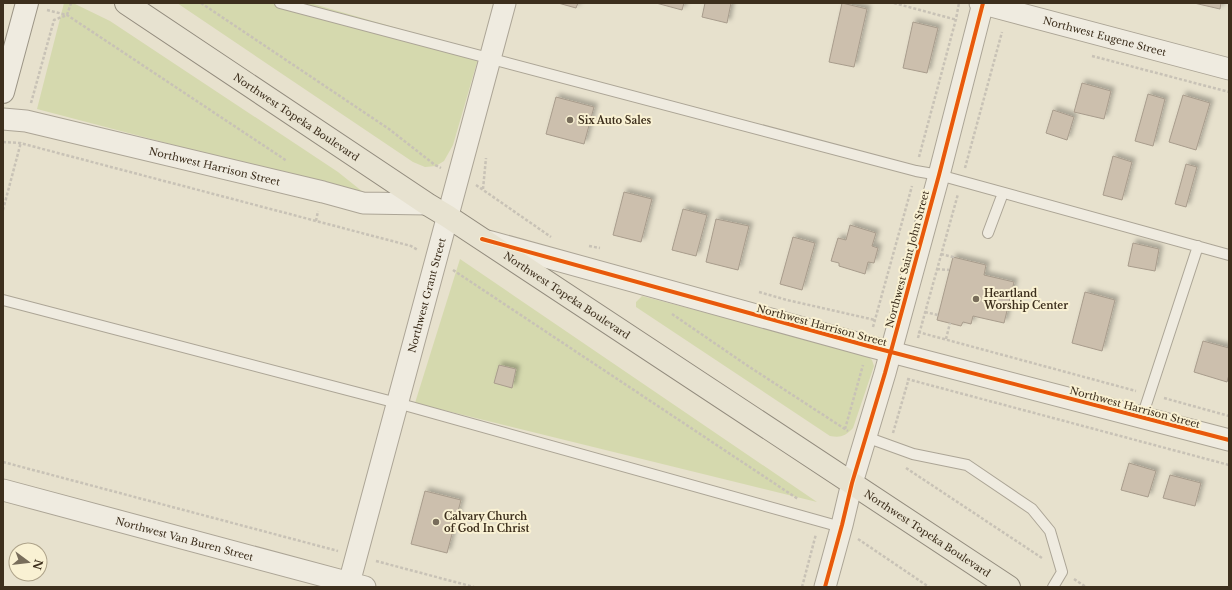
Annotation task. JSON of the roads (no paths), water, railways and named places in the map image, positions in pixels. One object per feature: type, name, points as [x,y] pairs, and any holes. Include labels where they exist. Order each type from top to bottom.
[{"type":"main road","name":"Northwest Topeka Boulevard","points":[[126,3],[427,204],[1009,587]]},
{"type":"main road","points":[[3,92],[13,41],[26,4]]},
{"type":"street","name":"Northwest Grant Street","points":[[354,586],[356,556],[505,3]]},
{"type":"street","name":"Northwest Eugene Street","points":[[982,3],[1229,69]]},
{"type":"street","name":"Northwest Saint John Street","points":[[825,587],[852,483],[885,373],[939,175],[982,3]]},
{"type":"street","name":"Northwest Harrison Street","points":[[3,119],[26,121],[364,203],[427,204]]},
{"type":"street","name":"Northwest Harrison Street","points":[[482,239],[890,352],[1229,440]]},
{"type":"street","name":"Northwest Van Buren Street","points":[[3,490],[354,586]]},
{"type":"lane","points":[[280,3],[916,172],[939,175],[1229,255]]},
{"type":"lane","points":[[988,233],[1003,193]]},
{"type":"lane","points":[[1142,417],[1198,246]]},
{"type":"lane","points":[[3,300],[397,403],[812,519],[842,526]]},
{"type":"lane","points":[[866,437],[913,454],[967,465],[1032,509],[1050,531],[1062,572],[1053,587]]},
{"type":"place","name":"Six Auto Sales","points":[[570,120]]},
{"type":"place","name":"Heartland Worship Center","points":[[976,299]]},
{"type":"place","name":"Calvary Church of God In Christ","points":[[436,522]]}]
